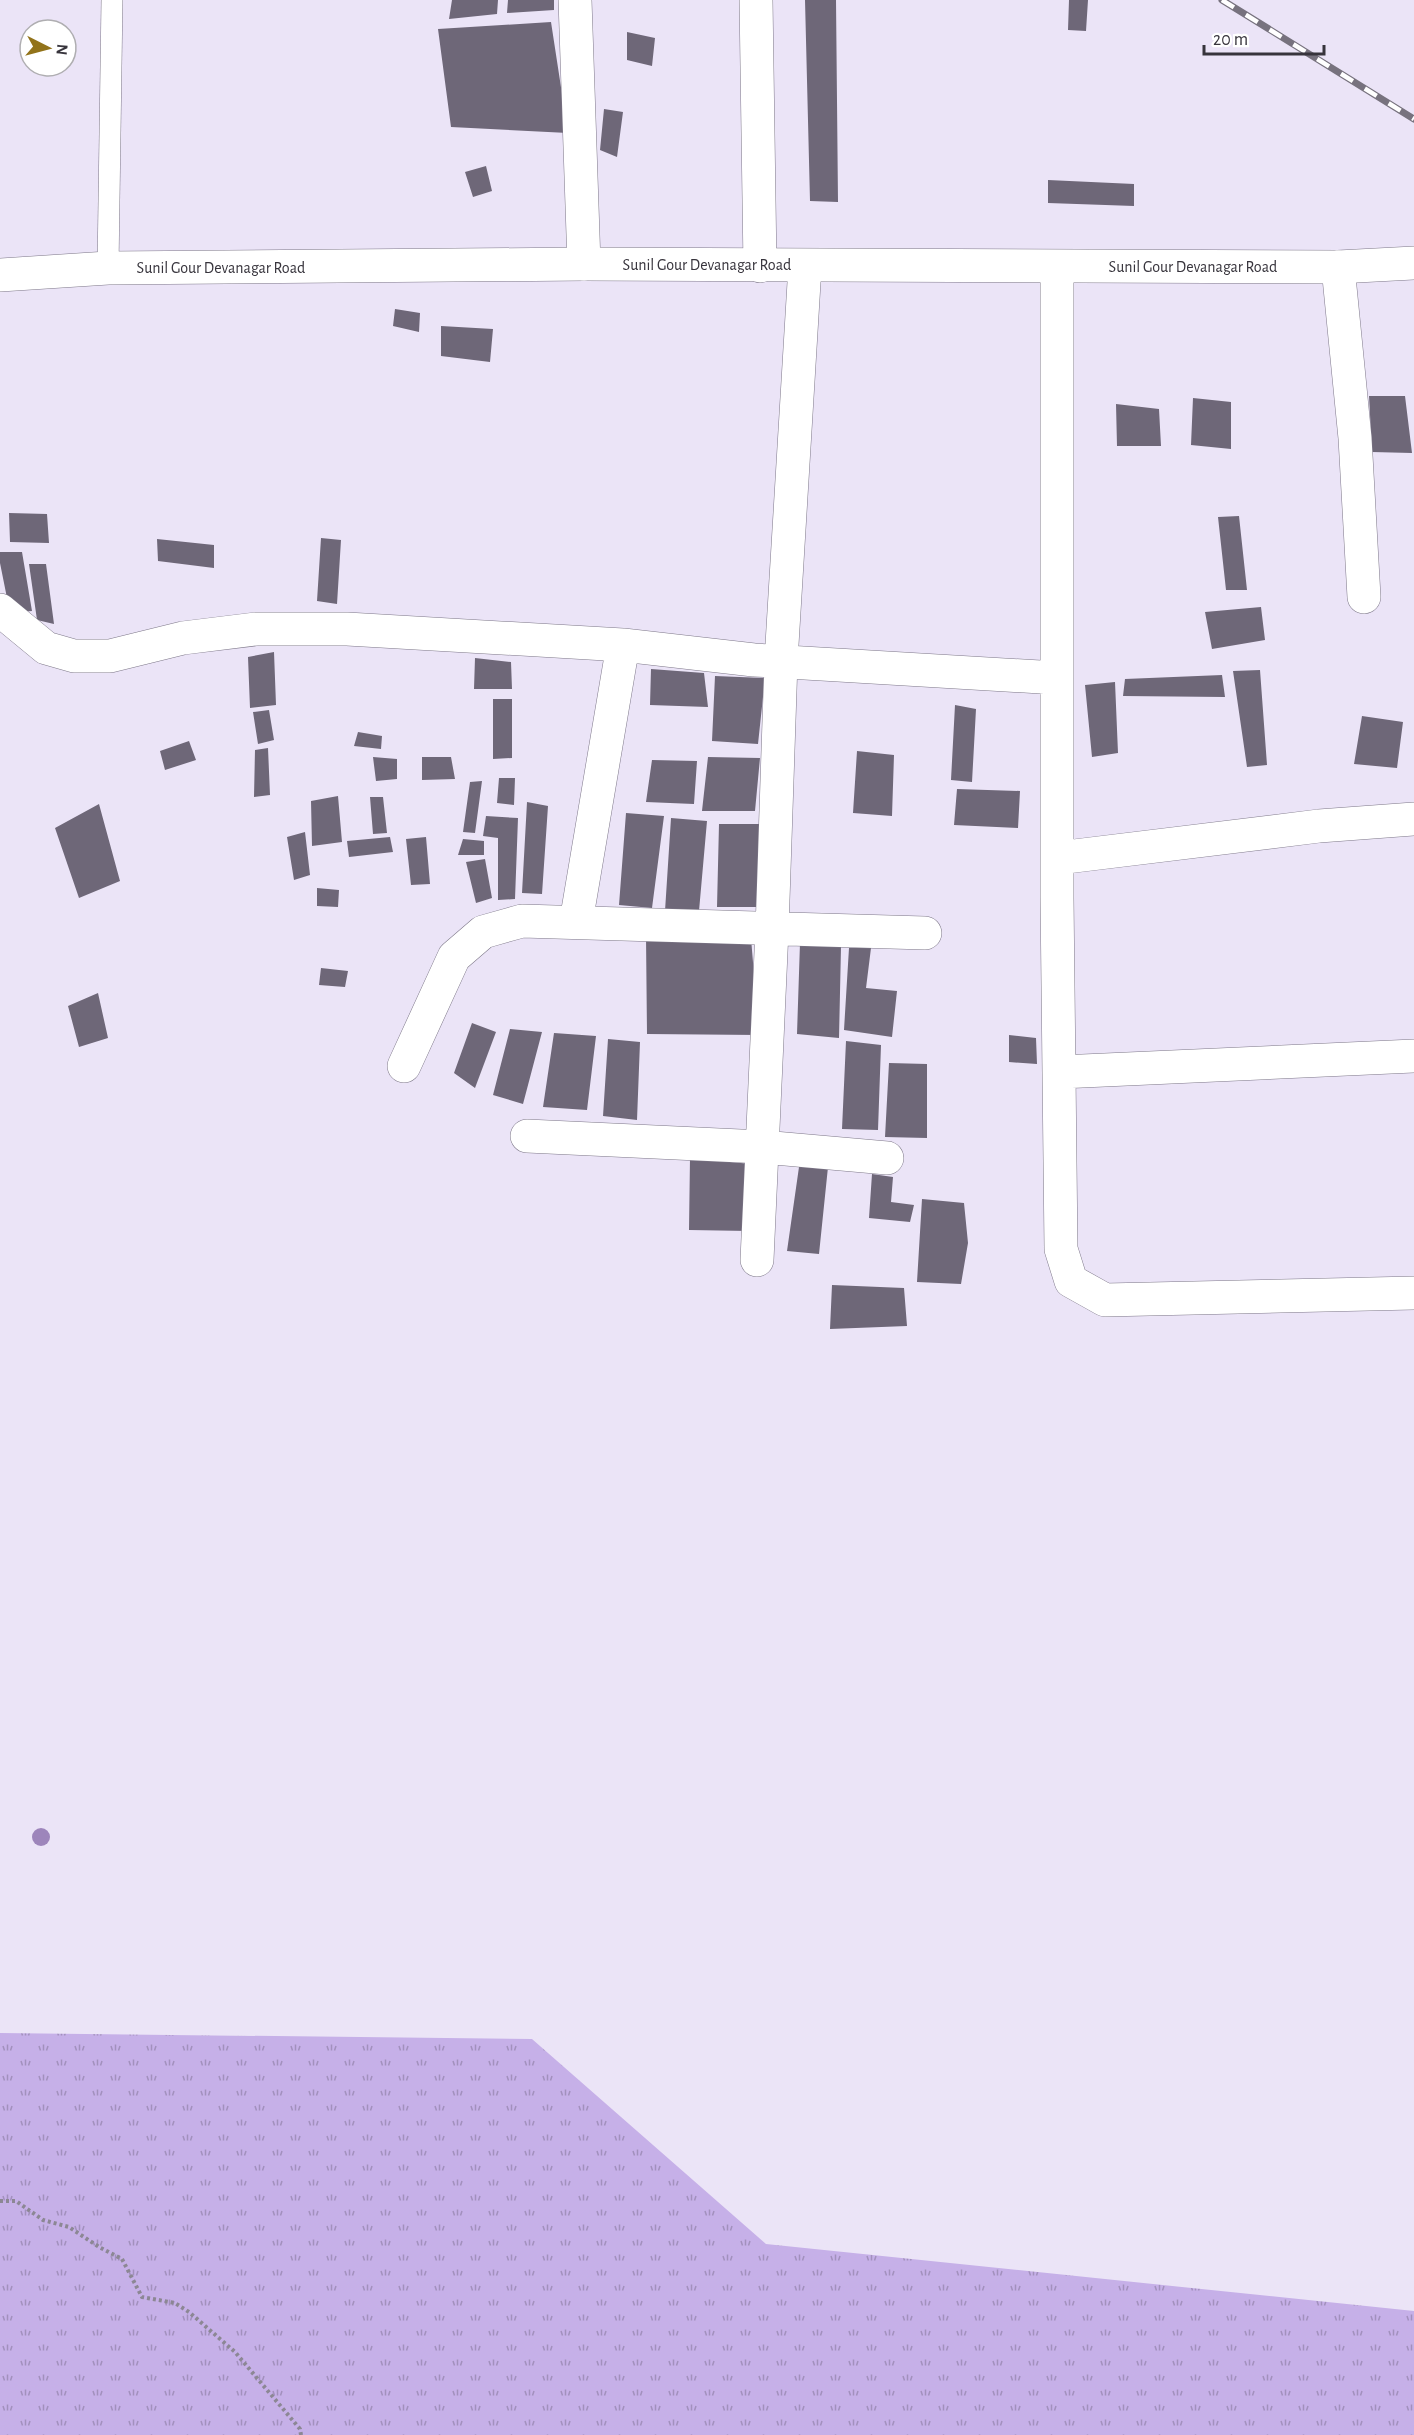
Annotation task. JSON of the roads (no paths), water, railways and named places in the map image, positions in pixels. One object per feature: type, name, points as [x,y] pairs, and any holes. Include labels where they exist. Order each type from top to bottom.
[{"type":"street","points":[[575,0],[584,264]]},
{"type":"street","points":[[756,0],[760,266]]},
{"type":"street","name":"Sunil Gour Devanagar Road","points":[[0,275],[108,268],[584,264],[1338,267],[1414,263]]},
{"type":"street","points":[[757,1260],[781,661],[805,266]]},
{"type":"street","points":[[1057,267],[1061,1249],[1071,1281],[1104,1300],[1414,1293]]},
{"type":"street","points":[[1338,267],[1355,438],[1364,597]]},
{"type":"street","points":[[0,610],[46,648],[74,656],[110,656],[183,638],[256,629],[347,629],[623,645],[781,661],[1057,678]]},
{"type":"street","points":[[576,922],[623,645]]},
{"type":"street","points":[[1058,858],[1319,826],[1414,819]]},
{"type":"street","points":[[404,1066],[454,957],[483,932],[522,921],[925,933]]},
{"type":"street","points":[[1060,1072],[1414,1056]]},
{"type":"street","points":[[527,1136],[762,1147],[887,1158]]},
{"type":"lane","points":[[108,268],[112,0]]},
{"type":"railway","points":[[1222,0],[1414,119]]}]
